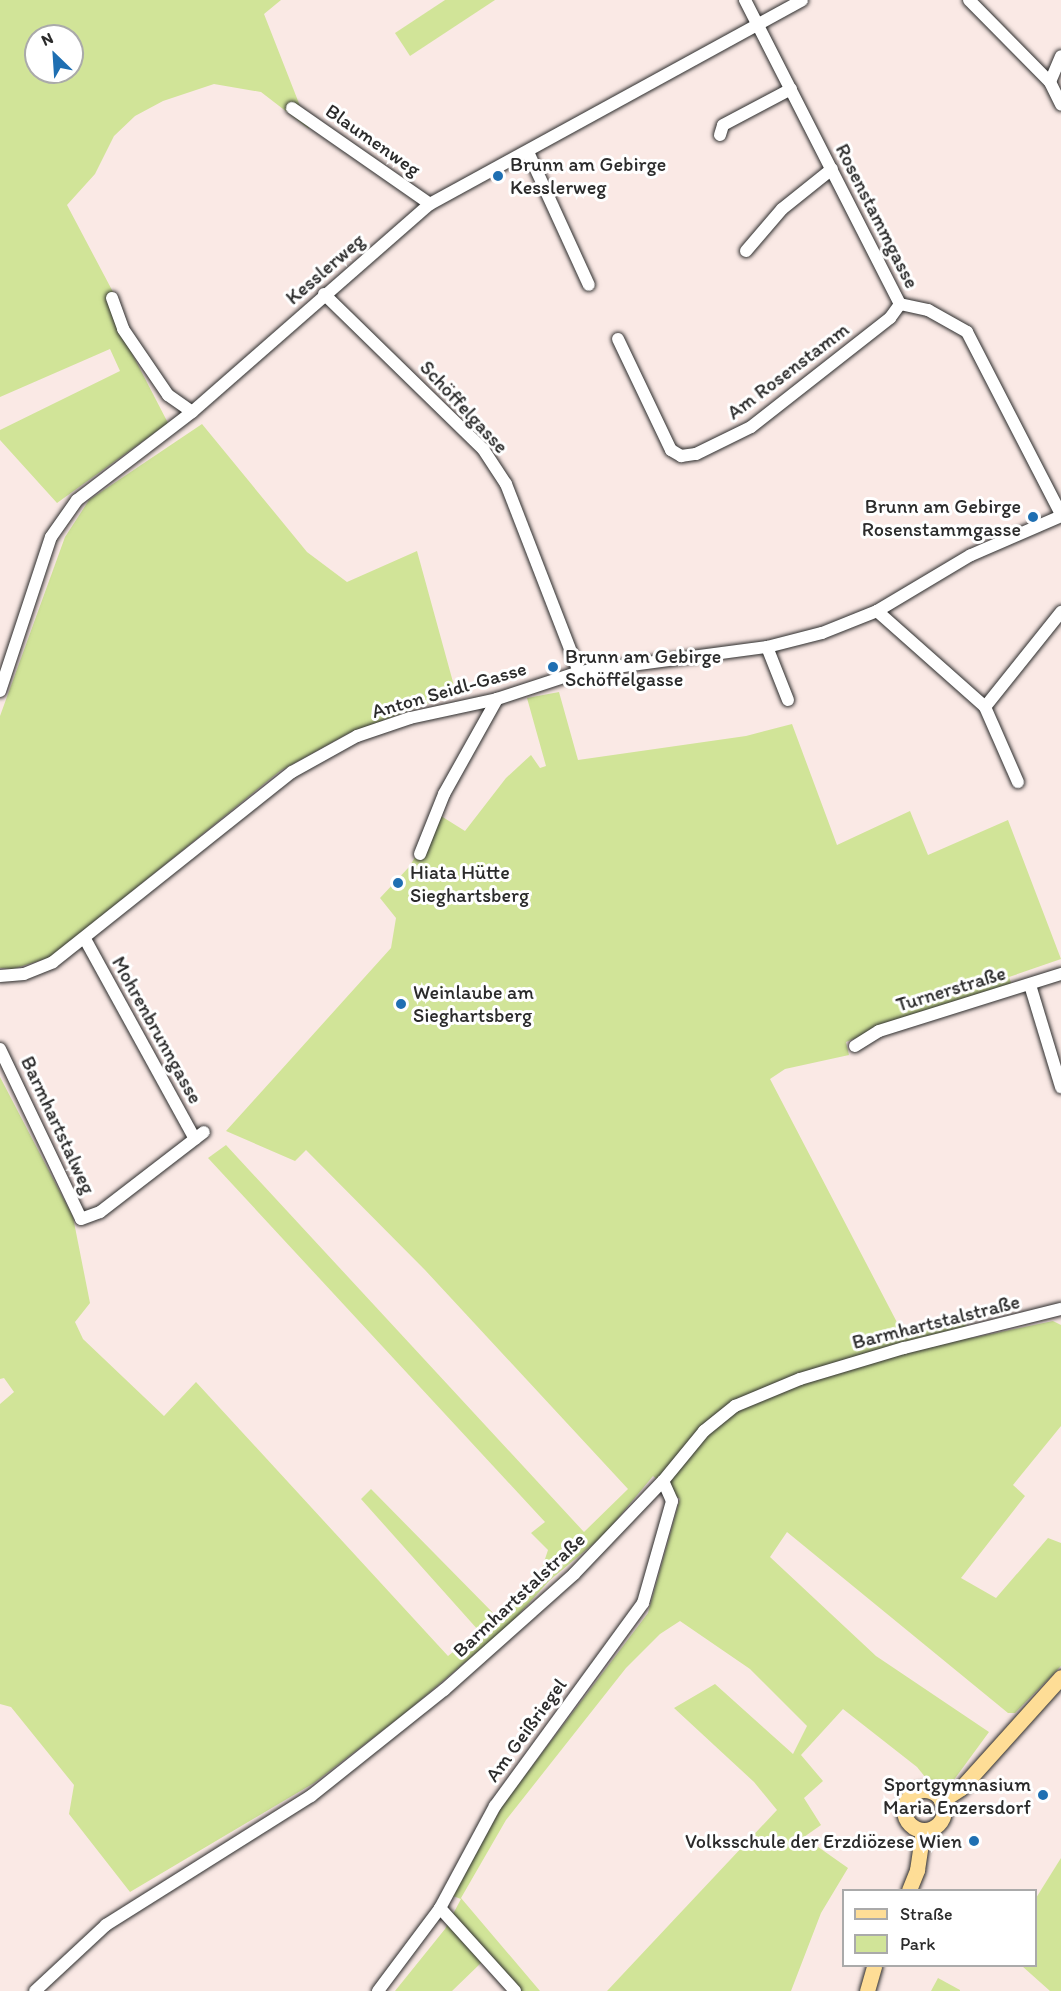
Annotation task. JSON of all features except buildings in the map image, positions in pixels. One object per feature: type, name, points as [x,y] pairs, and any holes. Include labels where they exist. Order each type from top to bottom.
[{"type":"main road","points":[[941,1801],[961,1788],[1061,1677]]},
{"type":"main road","points":[[923,1830],[906,1818],[907,1800],[924,1791],[941,1801]]},
{"type":"main road","points":[[923,1830],[940,1821],[941,1801]]},
{"type":"main road","points":[[909,1889],[923,1846],[923,1830]]},
{"type":"main road","points":[[867,1991],[873,1967]]},
{"type":"street","name":"Rosenstammgasse","points":[[745,0],[900,304],[928,310],[967,332],[1061,515]]},
{"type":"street","name":"Kesslerweg","points":[[0,691],[51,537],[77,500],[192,412],[324,294],[430,204],[759,26],[802,0]]},
{"type":"street","points":[[969,0],[1050,82],[1061,105]]},
{"type":"street","points":[[1050,82],[1061,56]]},
{"type":"street","points":[[720,135],[723,125],[791,89]]},
{"type":"street","name":"Blaumenweg","points":[[292,108],[430,204]]},
{"type":"street","points":[[528,152],[590,285]]},
{"type":"street","points":[[746,251],[782,209],[832,169]]},
{"type":"street","name":"Schöffelgasse","points":[[324,294],[483,449],[506,484],[579,672]]},
{"type":"street","points":[[112,298],[123,329],[168,395],[192,412]]},
{"type":"street","name":"Am Rosenstamm","points":[[618,339],[671,450],[681,456],[696,454],[751,427],[890,318],[900,304]]},
{"type":"street","name":"Anton Seidl-Gasse","points":[[0,976],[24,974],[53,962],[85,939],[292,772],[357,736],[410,718],[496,699],[579,672],[767,647],[822,633],[877,610],[971,555],[1061,515]]},
{"type":"street","points":[[877,610],[985,707],[1018,782]]},
{"type":"street","points":[[985,707],[1061,612]]},
{"type":"street","points":[[767,647],[788,700]]},
{"type":"street","points":[[420,854],[444,794],[496,699]]},
{"type":"street","name":"Mohrenbrunngasse","points":[[81,1219],[100,1212],[200,1136],[85,939]]},
{"type":"street","name":"Turnerstraße","points":[[855,1046],[879,1031],[1061,974]]},
{"type":"street","points":[[1030,985],[1061,1087]]},
{"type":"street","name":"Barmhartstalweg","points":[[0,1049],[81,1219]]},
{"type":"street","name":"Barmhartstalstraße","points":[[35,1991],[106,1925],[311,1796],[417,1711],[574,1574],[663,1481],[704,1431],[735,1406],[800,1379],[883,1354],[1061,1309]]},
{"type":"street","name":"Am Geißriegel","points":[[378,1991],[440,1908],[495,1806],[642,1603],[672,1501],[663,1481]]},
{"type":"street","points":[[440,1908],[515,1991]]},
{"type":"green space","points":[[0,0],[281,0],[264,14],[309,129],[261,92],[214,84],[163,101],[135,116],[114,136],[95,174],[67,205],[113,292],[124,338],[168,423],[57,503],[0,440],[0,430],[120,371],[110,349],[0,397]]},
{"type":"green space","points":[[445,0],[495,0],[410,56],[395,33]]},
{"type":"green space","points":[[202,424],[307,552],[347,582],[417,551],[456,693],[349,733],[280,771],[51,957],[13,969],[0,968],[0,716],[65,537],[89,500]]},
{"type":"green space","points":[[559,692],[578,760],[746,736],[792,724],[837,845],[910,811],[928,855],[1008,820],[1061,959],[1009,977],[1013,988],[880,1028],[846,1042],[849,1055],[785,1069],[770,1079],[901,1330],[960,1312],[972,1338],[1053,1321],[1061,1325],[1061,1426],[1013,1485],[1025,1496],[961,1578],[996,1598],[1048,1538],[1061,1543],[1061,1666],[1015,1713],[1008,1713],[787,1532],[770,1557],[876,1656],[989,1732],[948,1788],[930,1783],[917,1767],[843,1709],[801,1755],[823,1781],[804,1798],[821,1825],[804,1837],[848,1868],[821,1913],[791,1991],[607,1991],[777,1810],[754,1782],[674,1708],[715,1684],[793,1754],[807,1726],[750,1669],[680,1621],[660,1634],[626,1668],[506,1820],[461,1898],[540,1991],[511,1991],[482,1962],[452,1991],[395,1991],[445,1929],[461,1899],[453,1896],[502,1806],[648,1613],[680,1499],[653,1476],[604,1535],[550,1580],[509,1625],[405,1713],[314,1783],[130,1892],[69,1814],[74,1785],[11,1707],[0,1704],[0,1404],[14,1392],[4,1378],[0,1379],[0,1077],[73,1217],[90,1303],[75,1322],[83,1339],[164,1416],[196,1382],[448,1656],[479,1631],[361,1499],[371,1489],[500,1620],[540,1574],[548,1550],[531,1533],[545,1522],[208,1158],[226,1145],[584,1532],[628,1489],[425,1270],[306,1150],[295,1161],[226,1131],[391,948],[396,918],[380,898],[409,867],[441,816],[465,831],[506,778],[531,755],[540,768],[546,766],[527,698]]},
{"type":"green space","points":[[1061,1858],[1061,1991],[1050,1991],[1023,1967],[1037,1967],[1037,1896]]},
{"type":"green space","points":[[938,1978],[960,1990],[960,1991],[931,1991]]},
{"type":"place","name":"Brunn am Gebirge Kesslerweg","points":[[498,176]]},
{"type":"place","name":"Brunn am Gebirge Rosenstammgasse","points":[[1033,517]]},
{"type":"place","name":"Brunn am Gebirge Schöffelgasse","points":[[553,667]]},
{"type":"place","name":"Hiata Hütte Sieghartsberg","points":[[398,883]]},
{"type":"place","name":"Weinlaube am Sieghartsberg","points":[[401,1004]]},
{"type":"place","name":"Sportgymnasium Maria Enzersdorf","points":[[1043,1795]]},
{"type":"place","name":"Volksschule der Erzdiözese Wien","points":[[974,1841]]}]
